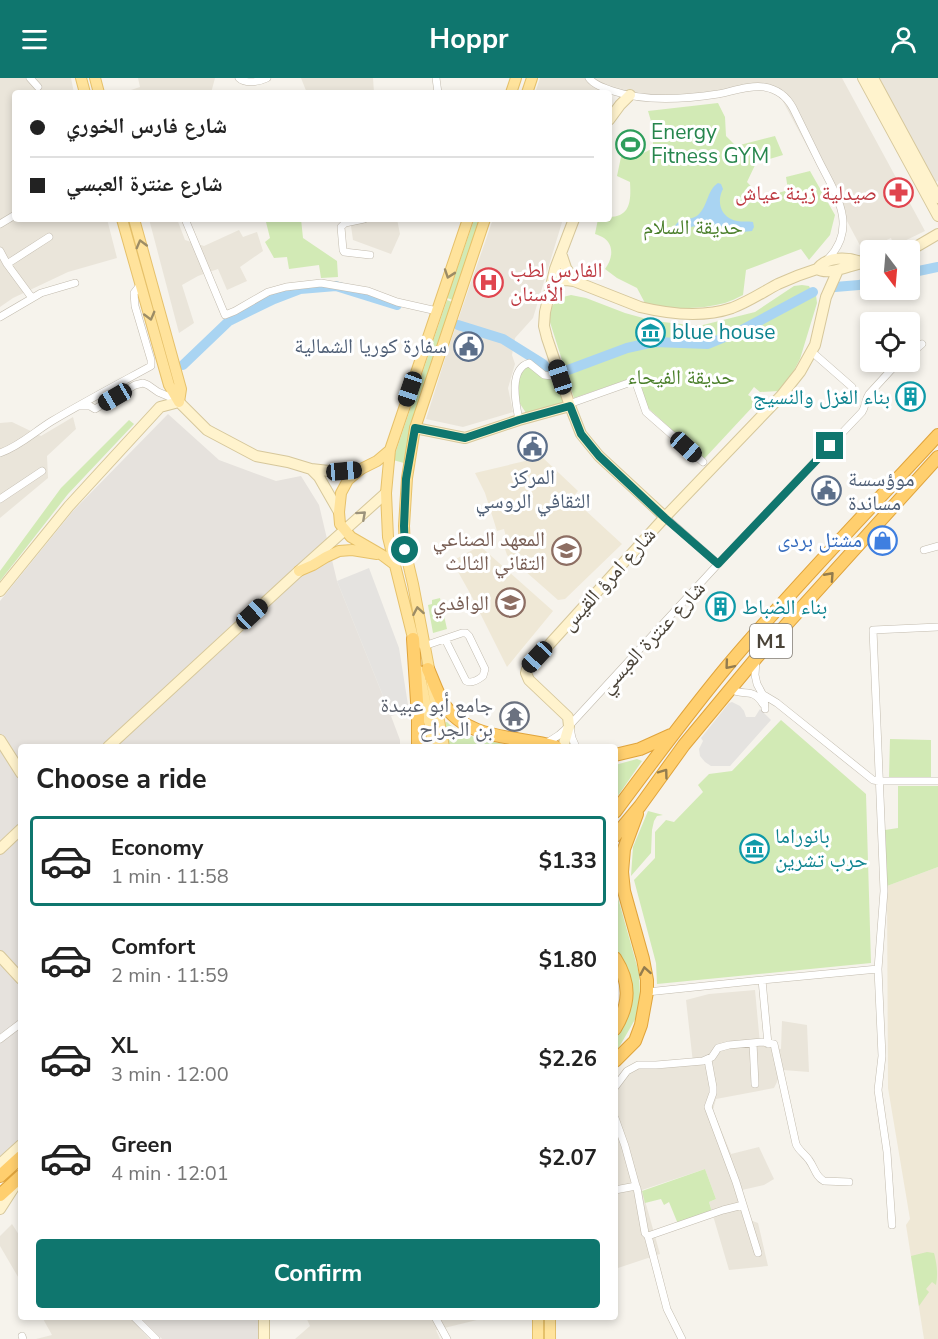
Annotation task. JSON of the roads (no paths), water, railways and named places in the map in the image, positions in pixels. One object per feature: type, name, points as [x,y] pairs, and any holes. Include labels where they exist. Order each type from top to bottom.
[{"type":"highway","name":"M1","points":[[618,808],[672,734],[728,665],[938,435]]},
{"type":"highway","name":"M1","points":[[618,832],[684,745],[757,657],[938,457]]},
{"type":"highway","points":[[418,744],[419,642]]},
{"type":"highway","points":[[428,669],[444,704],[461,722],[487,733],[545,744]]},
{"type":"highway","points":[[618,754],[640,749],[672,734]]},
{"type":"highway","points":[[618,1066],[635,1041],[647,992],[643,959],[624,891],[622,872],[624,849],[640,806]]},
{"type":"highway","points":[[618,964],[627,990],[627,1004],[618,1024]]},
{"type":"highway","points":[[618,1058],[635,1041]]},
{"type":"highway","points":[[0,1176],[18,1160]]},
{"type":"highway","points":[[0,1196],[18,1179]]},
{"type":"main road","points":[[123,222],[181,389],[179,402]]},
{"type":"main road","points":[[137,222],[143,277]]},
{"type":"main road","points":[[443,744],[428,669],[394,564],[388,537],[386,493],[390,450],[467,222]]},
{"type":"main road","points":[[434,744],[413,584],[405,550],[407,477],[415,428],[484,222]]},
{"type":"main road","points":[[390,450],[348,480],[342,492],[339,512],[340,524],[351,537],[394,564]]},
{"type":"main road","points":[[386,493],[407,477]]},
{"type":"main road","points":[[299,571],[339,551],[352,549],[382,555]]},
{"type":"main road","points":[[538,1320],[538,1339]]},
{"type":"main road","points":[[550,1320],[550,1339]]},
{"type":"street","points":[[30,78],[38,87]]},
{"type":"street","points":[[239,78],[246,82],[267,78]]},
{"type":"street","points":[[589,78],[595,84],[611,90]]},
{"type":"street","points":[[863,78],[934,193]]},
{"type":"street","points":[[873,78],[934,193],[938,216]]},
{"type":"street","points":[[612,90],[630,95],[672,99],[701,97],[759,87],[770,88],[787,99],[841,203],[844,222],[841,240],[842,259],[826,297]]},
{"type":"street","points":[[612,116],[630,95]]},
{"type":"street","points":[[186,222],[225,315],[268,292],[314,283],[328,283],[368,291],[397,302],[437,311]]},
{"type":"street","points":[[350,222],[345,223],[341,230],[344,252],[370,255]]},
{"type":"street","points":[[573,222],[561,253],[543,319],[569,405],[581,434],[589,445],[665,518],[718,564]]},
{"type":"street","points":[[920,245],[938,234]]},
{"type":"street","points":[[8,264],[49,237]]},
{"type":"street","points":[[826,297],[821,268],[841,240]]},
{"type":"street","points":[[0,251],[32,298]]},
{"type":"street","points":[[561,253],[566,268],[577,282]]},
{"type":"street","points":[[553,281],[566,279],[577,282],[651,310],[696,314],[729,309],[785,281],[842,259],[860,261]]},
{"type":"street","points":[[821,268],[838,270],[860,264]]},
{"type":"street","points":[[0,453],[12,449],[77,406],[151,366],[134,301],[134,293],[143,277]]},
{"type":"street","points":[[549,295],[577,282]]},
{"type":"street","points":[[0,317],[41,292],[75,283]]},
{"type":"street","name":"شارع امرؤ القيس","points":[[569,726],[566,714],[527,678],[527,669],[665,518],[781,396],[812,352],[826,297]]},
{"type":"street","points":[[812,352],[852,387]]},
{"type":"street","points":[[519,420],[515,393],[521,367],[529,363],[544,375],[560,377]]},
{"type":"street","name":"شارع عنترة العبسي","points":[[551,744],[862,412],[868,394],[889,372]]},
{"type":"street","points":[[415,428],[465,438],[569,405],[634,381],[646,412],[703,462]]},
{"type":"street","points":[[77,406],[90,406],[94,409],[135,385],[143,383],[179,402],[207,430],[256,456],[311,469],[338,472],[361,469]]},
{"type":"street","points":[[0,591],[69,506],[160,407],[179,402]]},
{"type":"street","points":[[311,469],[320,477],[339,512]]},
{"type":"street","points":[[0,499],[42,471]]},
{"type":"street","points":[[111,744],[386,493]]},
{"type":"street","points":[[924,550],[938,546]]},
{"type":"street","points":[[892,1225],[887,1152],[878,1090],[882,1056],[878,969],[884,891],[873,630],[938,627]]},
{"type":"street","points":[[419,642],[445,639],[462,633],[468,634],[485,669],[485,674],[472,682],[466,681],[445,639]]},
{"type":"street","points":[[730,689],[736,692],[753,693],[760,698],[765,708],[754,675],[757,657]]},
{"type":"street","points":[[762,694],[777,703],[869,778],[879,781],[938,781]]},
{"type":"street","points":[[564,744],[569,726]]},
{"type":"street","points":[[569,726],[575,744]]},
{"type":"street","points":[[0,740],[18,768]]},
{"type":"street","points":[[0,849],[18,834]]},
{"type":"street","points":[[0,956],[18,974]]},
{"type":"street","points":[[647,992],[878,969]]},
{"type":"street","points":[[762,980],[768,1044]]},
{"type":"street","points":[[0,1039],[18,1025]]},
{"type":"street","points":[[618,1083],[627,1071],[638,1065],[708,1060],[718,1048],[729,1045],[762,1042],[774,1044],[792,1130],[799,1150],[811,1163],[815,1174],[824,1181],[849,1182]]},
{"type":"street","points":[[753,1043],[755,1084]]},
{"type":"street","points":[[708,1060],[713,1088],[708,1107],[736,1182],[758,1253]]},
{"type":"street","points":[[618,1126],[636,1186],[645,1233],[648,1236],[667,1309],[682,1339]]},
{"type":"street","points":[[0,1164],[18,1148]]},
{"type":"street","points":[[0,1209],[18,1181]]},
{"type":"street","points":[[618,1189],[636,1186]]},
{"type":"street","points":[[648,1236],[743,1205]]},
{"type":"street","points":[[137,1320],[156,1339]]},
{"type":"street","points":[[264,1320],[264,1339]]},
{"type":"street","points":[[437,1320],[447,1339]]},
{"type":"water","points":[[718,183],[723,189],[720,199],[721,209],[727,217],[737,221],[753,222],[752,231],[732,233],[721,226],[709,223],[691,227],[683,233],[677,232],[674,228],[676,224],[698,215],[714,186]]},
{"type":"waterway","points":[[920,271],[938,267]]},
{"type":"waterway","points":[[835,287],[860,285]]},
{"type":"waterway","points":[[183,365],[229,321],[300,289],[336,286],[397,305]]},
{"type":"waterway","points":[[568,370],[627,348],[654,342],[708,344],[742,330],[813,292]]},
{"type":"waterway","points":[[458,325],[503,339],[543,364],[549,371]]},
{"type":"place","name":"Energy Fitness GYM","points":[[630,144]]},
{"type":"place","name":"صيدلية زينة عياش","points":[[898,193]]},
{"type":"place","name":"الفارس لطب الأسنان","points":[[489,282]]},
{"type":"place","name":"blue house","points":[[651,332]]},
{"type":"place","name":"سفارة كوريا الشمالية","points":[[468,346]]},
{"type":"place","name":"بناء الغزل والنسيج","points":[[911,397]]},
{"type":"place","name":"المركز الثقافي الروسي","points":[[533,446]]},
{"type":"place","name":"موؤسسة مساندة","points":[[827,491]]},
{"type":"place","name":"مشتل بردى","points":[[883,540]]},
{"type":"place","name":"المعهد الصناعي التقاني الثالث","points":[[566,551]]},
{"type":"place","name":"الوافدي","points":[[510,603]]},
{"type":"place","name":"بناء الضباط","points":[[721,607]]},
{"type":"place","name":"جامع أبو عبيدة بن الجراح","points":[[514,717]]},
{"type":"place","name":"بانوراما حرب تشرين","points":[[754,848]]},
{"type":"park label","name":"حديقة السلام","points":[[693,227]]},
{"type":"park label","name":"حديقة الفيحاء","points":[[681,377]]}]
